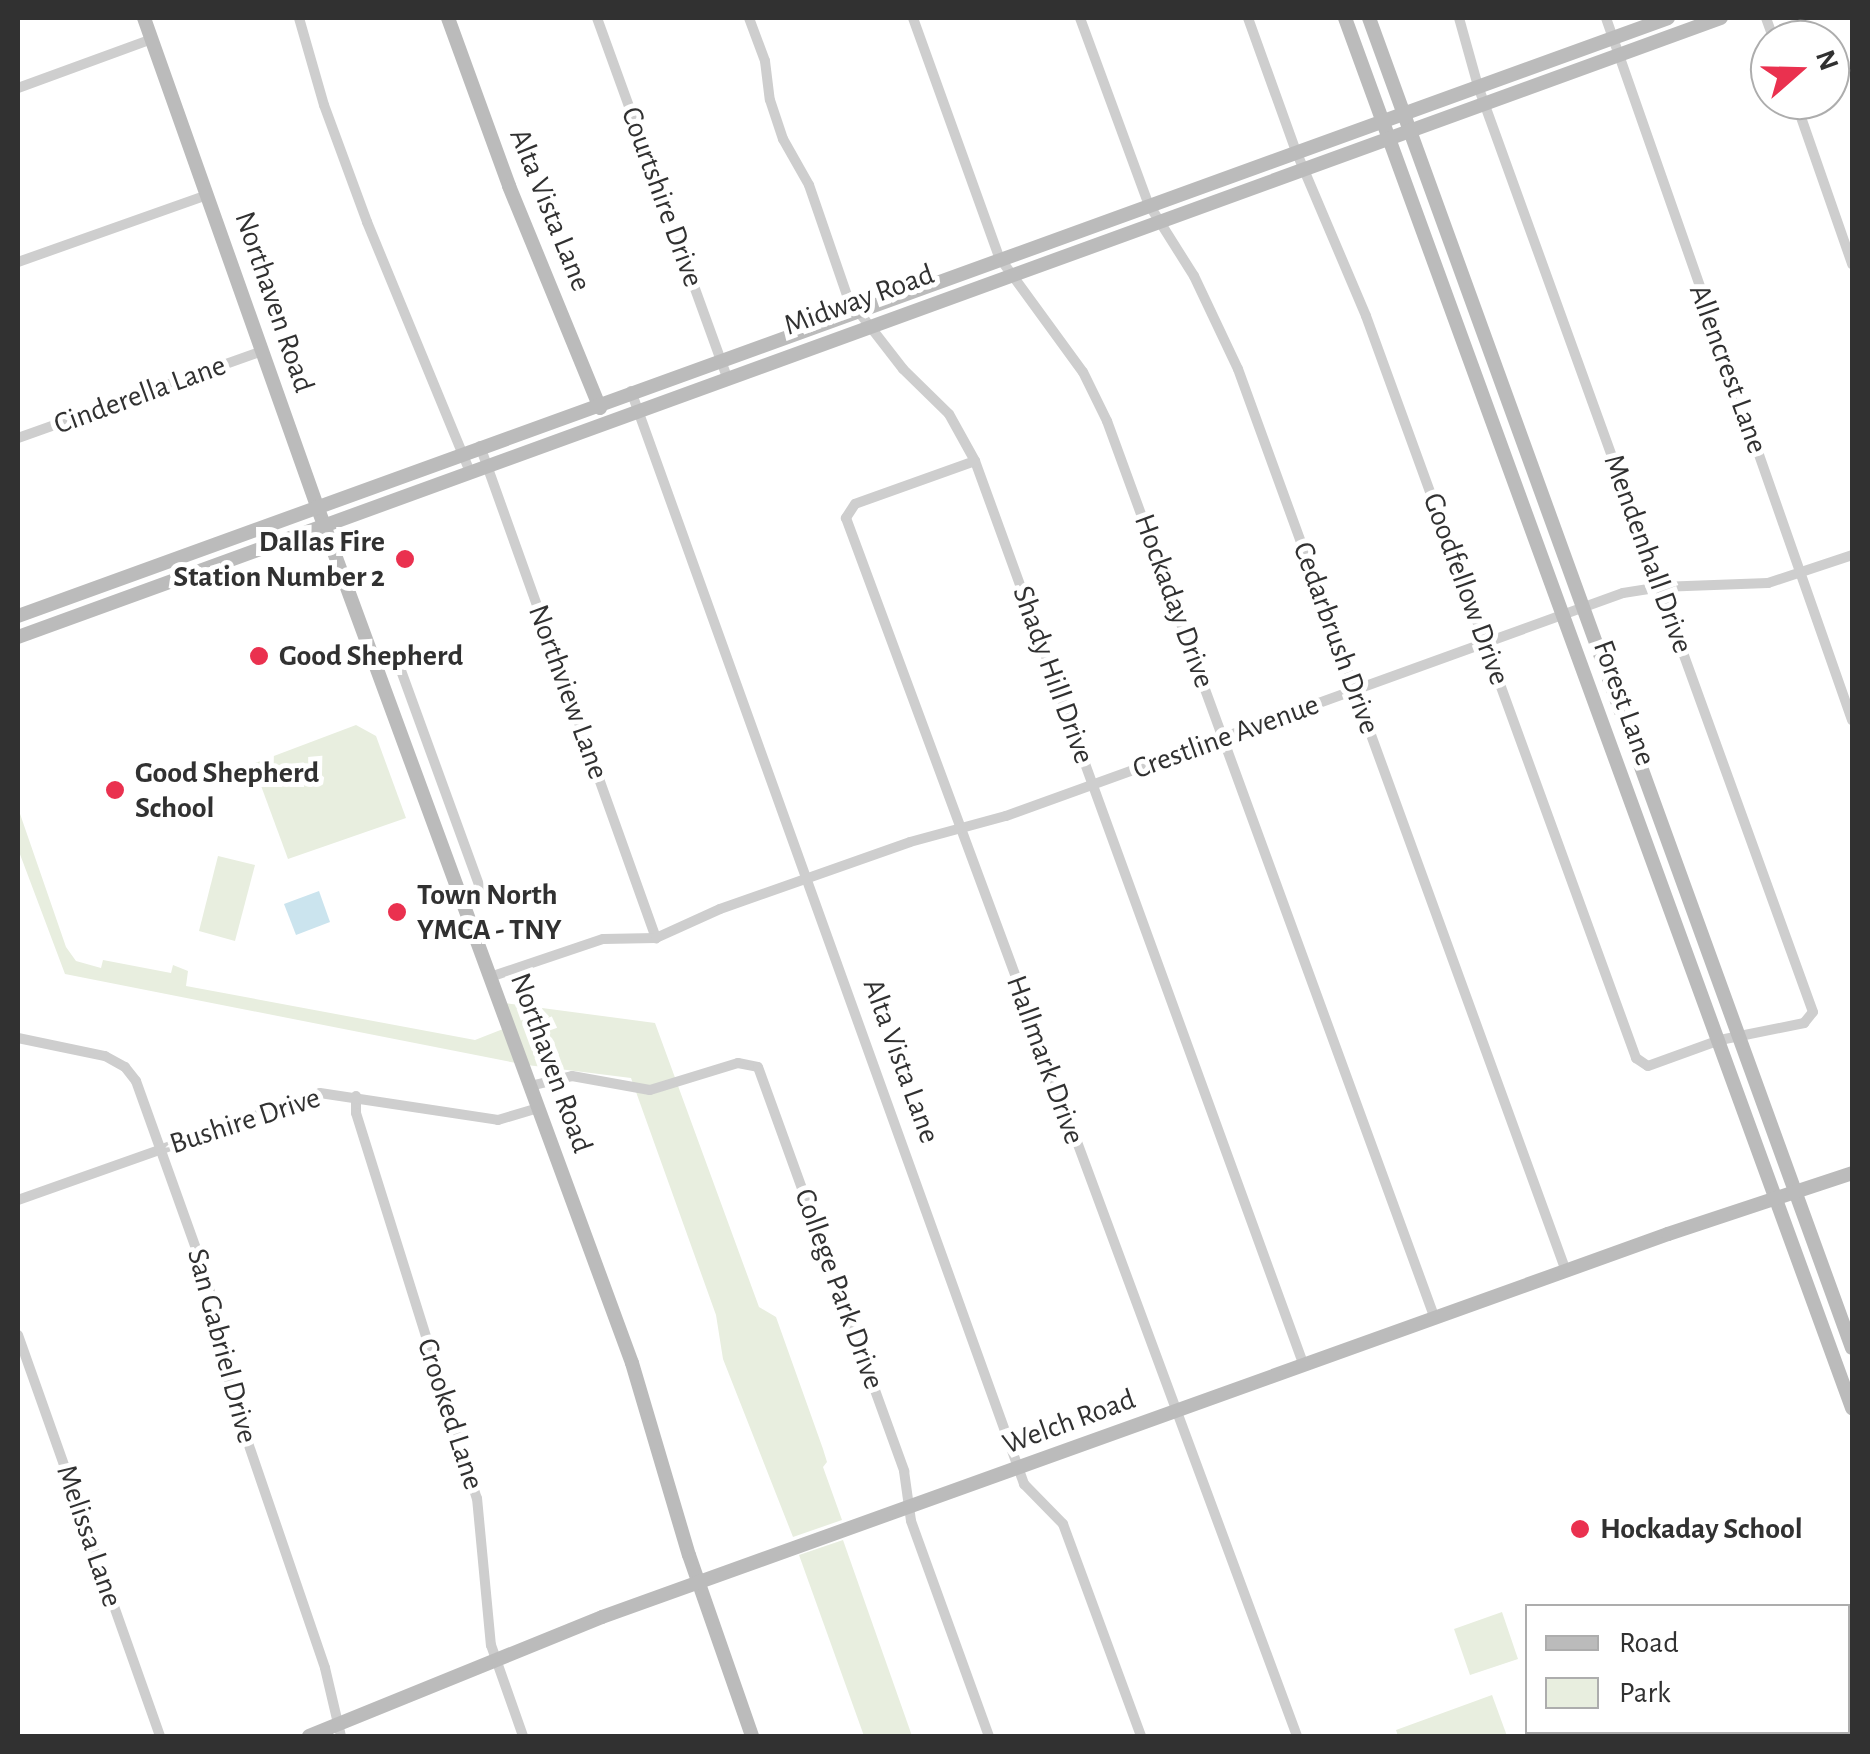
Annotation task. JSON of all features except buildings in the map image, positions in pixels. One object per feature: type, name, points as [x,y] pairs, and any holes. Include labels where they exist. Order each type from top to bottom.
[{"type":"main road","name":"Northaven Road","points":[[144,18],[317,506],[632,1363],[698,1584],[752,1736]]},
{"type":"main road","name":"Alta Vista Lane","points":[[448,18],[509,186],[605,422]]},
{"type":"main road","name":"Forest Lane","points":[[1346,18],[1852,1406]]},
{"type":"main road","name":"Forest Lane","points":[[1369,18],[1852,1348]]},
{"type":"main road","name":"Midway Road","points":[[18,616],[857,308],[1668,18]]},
{"type":"main road","name":"Midway Road","points":[[18,636],[1721,18]]},
{"type":"main road","name":"Welch Road","points":[[309,1736],[340,1731],[496,1660],[698,1584],[1566,1271],[1852,1173]]},
{"type":"street","points":[[299,18],[324,105],[367,222],[470,472]]},
{"type":"street","name":"Courtshire Drive","points":[[596,18],[727,378]]},
{"type":"street","name":"Shady Hill Drive","points":[[749,18],[765,61],[770,100],[783,139],[809,185],[848,298],[904,369],[948,414],[974,461],[1304,1366]]},
{"type":"street","name":"Hockaday Drive","points":[[913,18],[1000,257],[1083,372],[1107,421],[1435,1319]]},
{"type":"street","name":"Cedarbrush Drive","points":[[1080,18],[1148,203],[1194,276],[1238,370],[1566,1271]]},
{"type":"street","name":"Goodfellow Drive","points":[[1248,18],[1296,151],[1366,316],[1636,1058],[1648,1066],[1720,1040],[1740,1037]]},
{"type":"street","name":"Mendenhall Drive","points":[[1459,18],[1478,86],[1814,1012],[1804,1023],[1740,1037]]},
{"type":"street","name":"Allencrest Lane","points":[[1606,18],[1852,720]]},
{"type":"street","points":[[18,88],[152,39]]},
{"type":"street","points":[[1802,120],[1852,264]]},
{"type":"street","points":[[18,262],[207,195]]},
{"type":"street","name":"Cinderella Lane","points":[[18,438],[262,351]]},
{"type":"street","name":"Alta Vista Lane","points":[[631,390],[1018,1469],[1030,1495],[1063,1524],[1141,1736]]},
{"type":"street","name":"Northview Lane","points":[[480,446],[656,938]]},
{"type":"street","name":"Hallmark Drive","points":[[974,461],[855,504],[846,518],[1297,1736]]},
{"type":"street","name":"Crestline Avenue","points":[[490,977],[603,939],[656,938],[697,918],[1093,785],[1622,593],[1660,587],[1736,587],[1800,573],[1852,555]]},
{"type":"street","points":[[399,665],[482,896]]},
{"type":"street","points":[[395,719],[416,712]]},
{"type":"street","points":[[451,869],[470,863]]},
{"type":"street","name":"San Gabriel Drive","points":[[18,1038],[116,1060],[136,1081],[208,1282],[232,1396],[325,1668],[340,1731]]},
{"type":"street","name":"College Park Drive","points":[[530,1086],[572,1076],[650,1090],[738,1063],[758,1067],[904,1471],[908,1509],[989,1736]]},
{"type":"street","name":"Bushire Drive","points":[[18,1200],[320,1093],[498,1120],[538,1108]]},
{"type":"street","name":"Crooked Lane","points":[[356,1096],[356,1113],[478,1498],[496,1660],[523,1736]]},
{"type":"street","name":"Melissa Lane","points":[[18,1335],[160,1736]]},
{"type":"green space","points":[[356,725],[376,736],[406,818],[288,859],[253,764]]},
{"type":"green space","points":[[18,808],[66,947],[76,961],[101,968],[103,960],[171,973],[173,965],[188,971],[186,986],[475,1040],[503,1029],[516,1063],[65,974],[18,849]]},
{"type":"green space","points":[[218,856],[255,865],[235,941],[199,931]]},
{"type":"green space","points":[[505,1003],[655,1023],[759,1307],[776,1317],[823,1449],[827,1462],[823,1467],[842,1520],[793,1537],[723,1359],[716,1315],[631,1078],[527,1065]]},
{"type":"green space","points":[[843,1540],[912,1736],[864,1736],[799,1555]]},
{"type":"green space","points":[[1502,1612],[1518,1659],[1470,1675],[1454,1629]]},
{"type":"green space","points":[[1492,1695],[1507,1736],[1398,1736],[1396,1730]]},
{"type":"water","points":[[319,891],[330,922],[296,935],[284,904]]},
{"type":"place","name":"Dallas Fire Station Number 2","points":[[405,559]]},
{"type":"place","name":"Good Shepherd","points":[[259,656]]},
{"type":"place","name":"Good Shepherd School","points":[[115,790]]},
{"type":"place","name":"Town North YMCA - TNY","points":[[397,912]]},
{"type":"place","name":"Hockaday School","points":[[1580,1529]]}]
